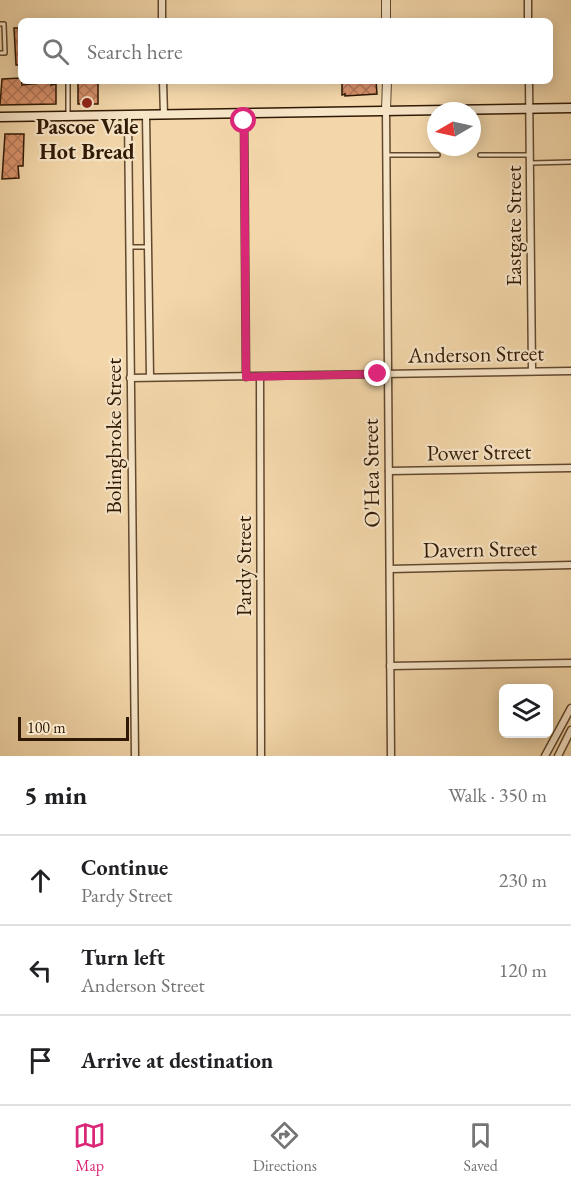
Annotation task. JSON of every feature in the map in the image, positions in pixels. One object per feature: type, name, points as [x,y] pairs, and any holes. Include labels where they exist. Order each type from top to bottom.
[{"type":"main road","points":[[0,117],[571,108]]},
{"type":"street","points":[[162,0],[162,18]]},
{"type":"street","points":[[386,0],[386,18]]},
{"type":"street","points":[[528,0],[528,18]]},
{"type":"street","points":[[164,84],[164,115]]},
{"type":"street","name":"O'Hea Street","points":[[387,84],[391,756]]},
{"type":"street","name":"Eastgate Street","points":[[529,84],[532,372]]},
{"type":"street","points":[[244,113],[246,377]]},
{"type":"street","name":"Bolingbroke Street","points":[[146,115],[150,377]]},
{"type":"street","name":"Bolingbroke Street","points":[[128,116],[135,756]]},
{"type":"street","name":"Anderson Street","points":[[130,378],[571,371]]},
{"type":"street","name":"Pardy Street","points":[[260,377],[261,756]]},
{"type":"street","name":"Power Street","points":[[388,471],[571,468]]},
{"type":"street","name":"Davern Street","points":[[390,569],[571,566]]},
{"type":"street","points":[[390,666],[570,663]]},
{"type":"street","points":[[545,756],[571,708]]},
{"type":"street","points":[[558,756],[571,730]]},
{"type":"lane","points":[[0,24],[4,24],[5,52],[0,53]]},
{"type":"lane","points":[[68,84],[68,117]]},
{"type":"lane","points":[[386,155],[427,155]]},
{"type":"lane","points":[[481,155],[530,155]]},
{"type":"lane","points":[[531,163],[571,162]]},
{"type":"lane","points":[[130,247],[148,247]]},
{"type":"building","points":[[14,28],[18,28],[18,65],[16,65]]},
{"type":"building","points":[[18,78],[18,84],[22,85],[56,84],[56,104],[0,105],[2,79]]},
{"type":"building","points":[[78,84],[98,84],[98,104],[78,104]]},
{"type":"building","points":[[342,84],[376,84],[377,94],[342,95]]},
{"type":"building","points":[[5,134],[24,134],[23,166],[18,166],[19,178],[2,179]]},
{"type":"place","name":"Pascoe Vale Hot Bread","points":[[87,103]]},
{"type":"route","points":[[244,121],[246,377],[378,374]]}]
